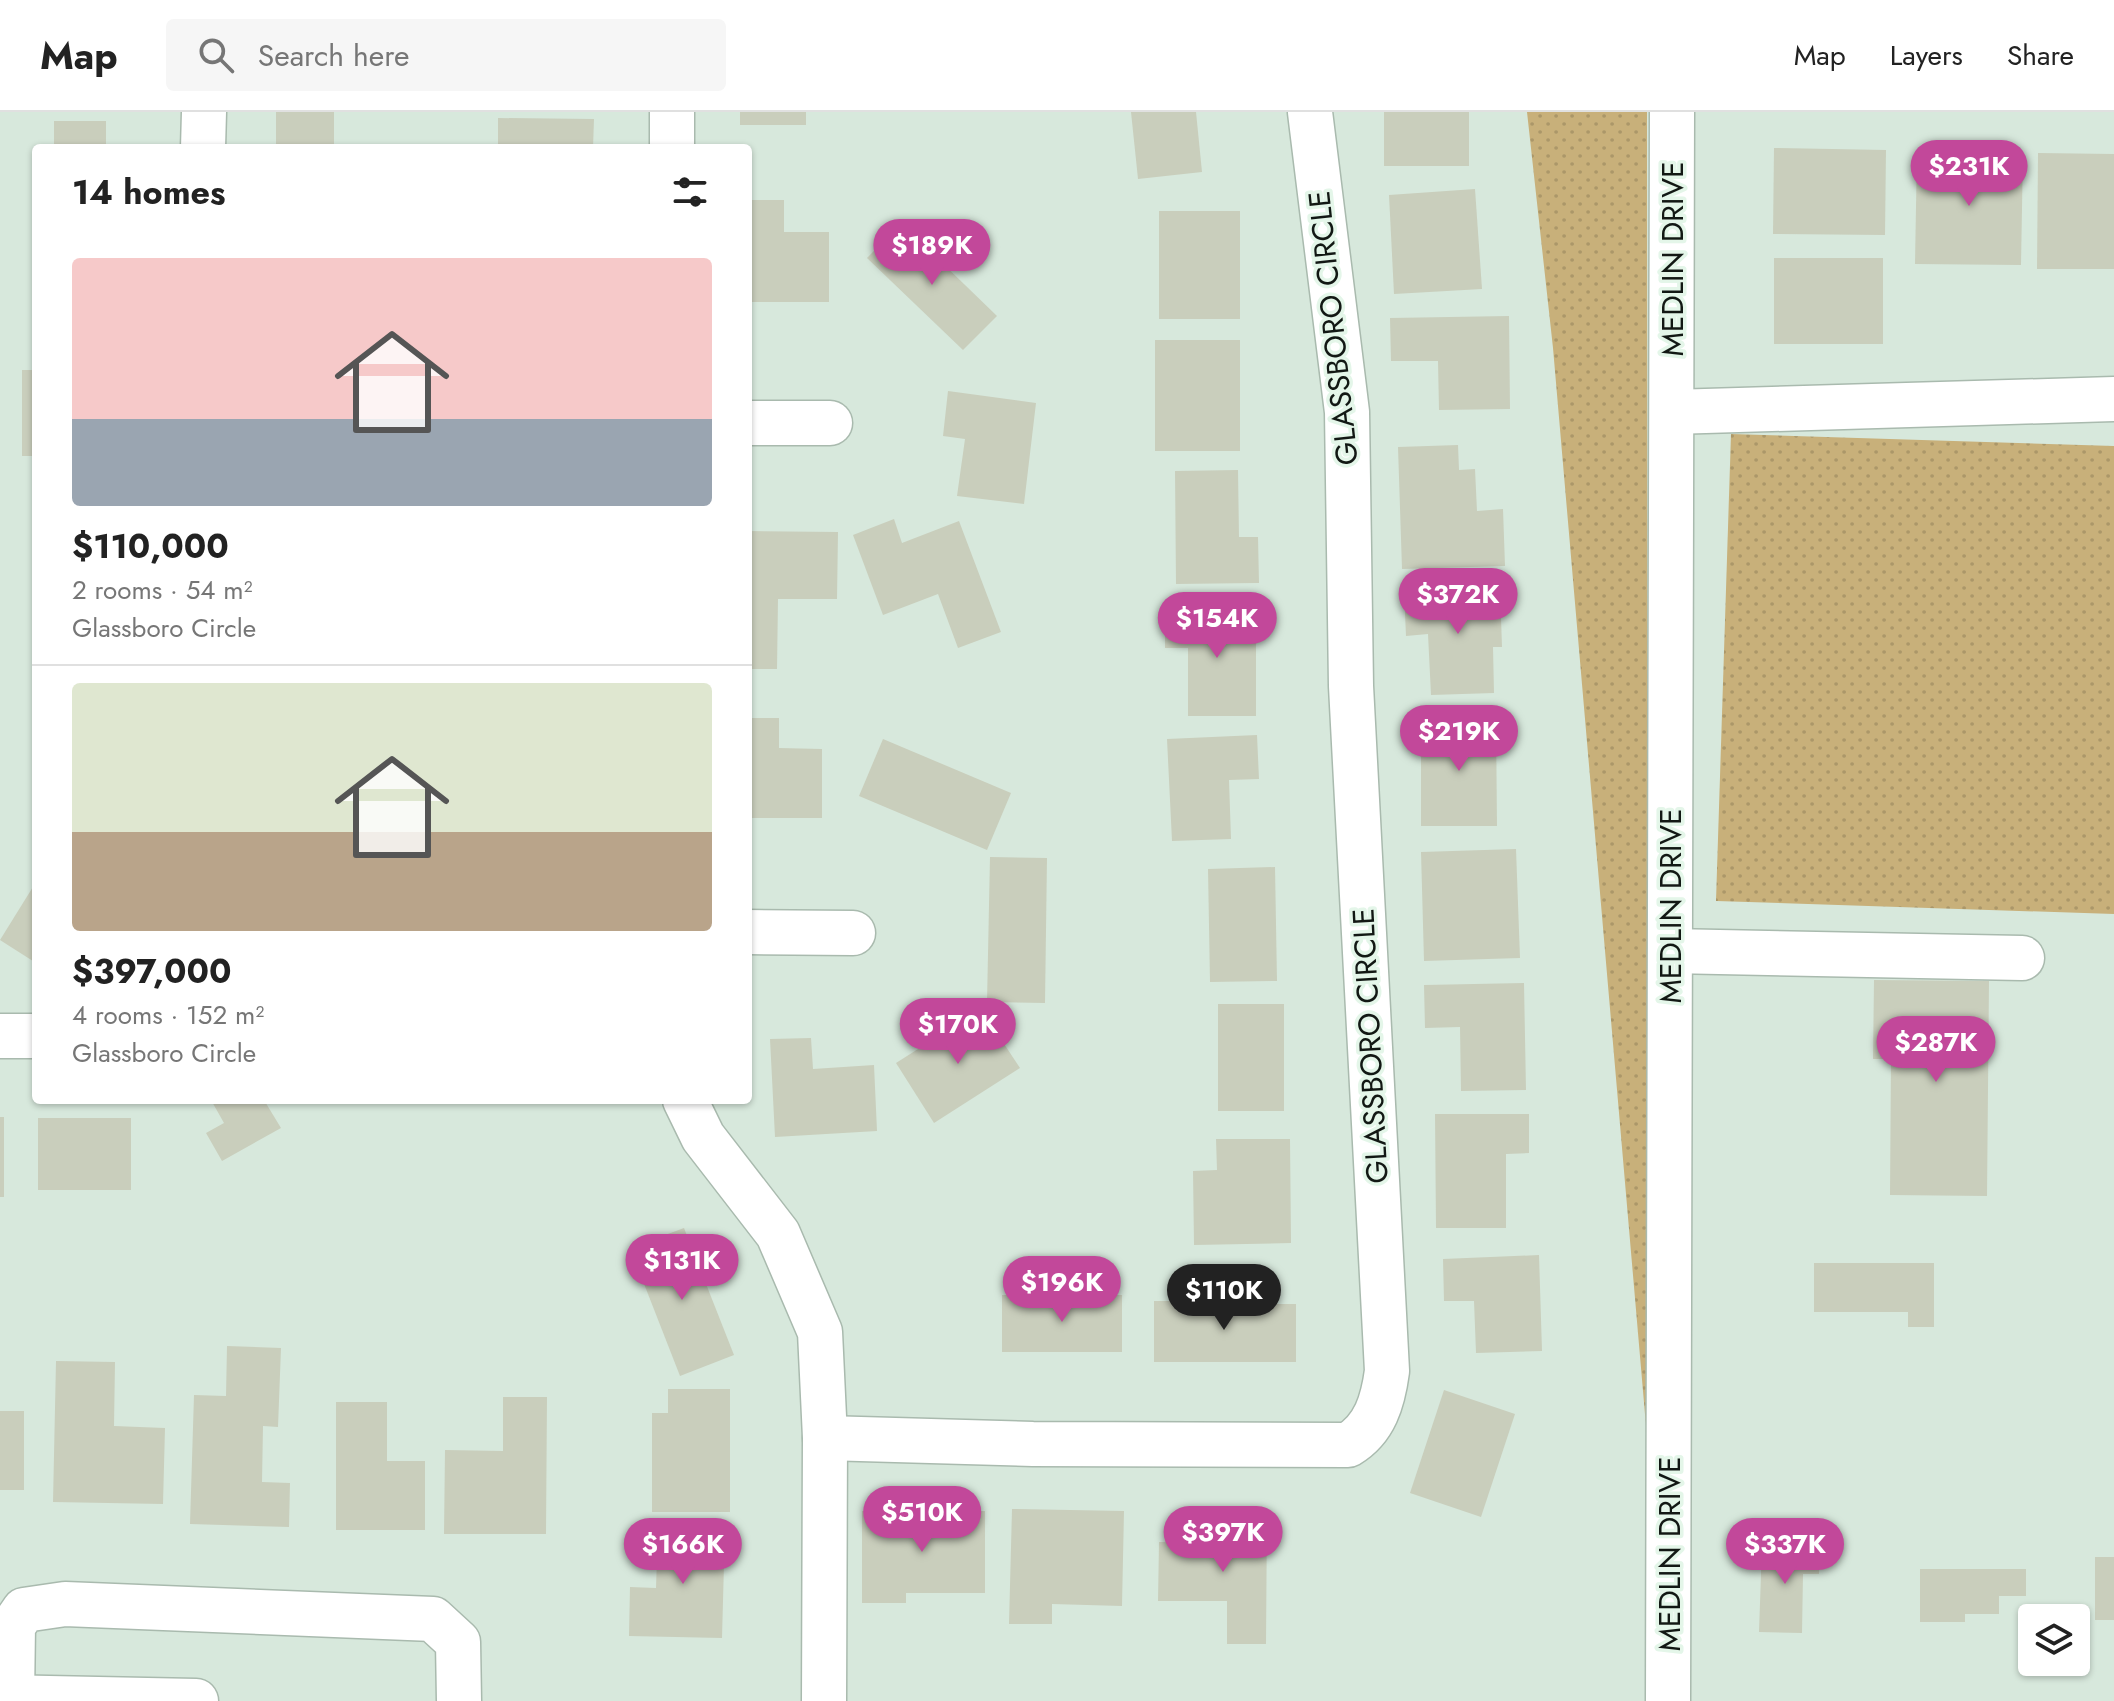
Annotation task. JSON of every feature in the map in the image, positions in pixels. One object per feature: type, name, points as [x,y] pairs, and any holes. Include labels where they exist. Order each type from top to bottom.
[{"type":"street","points":[[203,144],[204,112]]},
{"type":"street","points":[[672,112],[672,144]]},
{"type":"street","name":"GLASSBORO CIRCLE","points":[[825,1438],[1033,1444],[1348,1445],[1363,1436],[1384,1399],[1387,1371],[1351,686],[1347,412],[1310,112]]},
{"type":"street","name":"MEDLIN DRIVE","points":[[1668,1701],[1672,112]]},
{"type":"street","points":[[1672,412],[2114,399]]},
{"type":"street","points":[[752,423],[830,423]]},
{"type":"street","points":[[752,932],[853,933]]},
{"type":"street","points":[[1670,951],[2022,958]]},
{"type":"street","points":[[0,1036],[32,1036]]},
{"type":"street","points":[[687,1104],[703,1137],[778,1234],[820,1332],[825,1438],[824,1701]]},
{"type":"street","points":[[196,1701],[6,1697],[13,1626],[24,1610],[65,1604],[433,1619],[458,1642],[459,1701]]},
{"type":"shaded area","points":[[1527,112],[1647,112],[1648,1449],[1553,348]]},
{"type":"shaded area","points":[[1731,434],[2114,446],[2114,914],[1716,901]]},
{"type":"building","points":[[276,112],[334,112],[334,144],[276,144]]},
{"type":"building","points":[[740,112],[806,112],[806,125],[740,125]]},
{"type":"building","points":[[1131,112],[1196,112],[1202,172],[1138,179]]},
{"type":"building","points":[[1384,112],[1469,112],[1469,166],[1384,166]]},
{"type":"building","points":[[498,118],[594,119],[593,144],[498,144]]},
{"type":"building","points":[[54,121],[106,121],[106,144],[54,144]]},
{"type":"building","points":[[1774,148],[1886,150],[1885,235],[1773,234]]},
{"type":"building","points":[[1917,150],[2023,152],[2021,265],[1915,264]]},
{"type":"building","points":[[2038,153],[2114,154],[2114,269],[2037,269]]},
{"type":"building","points":[[1475,189],[1482,289],[1394,294],[1389,195]]},
{"type":"building","points":[[752,200],[784,200],[784,232],[829,232],[829,302],[752,302]]},
{"type":"building","points":[[1159,211],[1240,211],[1240,319],[1159,319]]},
{"type":"building","points":[[901,223],[997,316],[963,350],[867,258]]},
{"type":"building","points":[[1774,258],[1883,258],[1883,344],[1774,344]]},
{"type":"building","points":[[1509,316],[1510,409],[1439,410],[1438,361],[1391,361],[1390,318]]},
{"type":"building","points":[[1155,340],[1240,340],[1240,451],[1155,451]]},
{"type":"building","points":[[22,370],[32,370],[32,456],[22,456]]},
{"type":"building","points":[[948,391],[1036,403],[1024,504],[957,496],[965,439],[943,436]]},
{"type":"building","points":[[1458,445],[1459,470],[1475,469],[1477,511],[1503,509],[1505,566],[1402,569],[1398,447]]},
{"type":"building","points":[[1238,470],[1239,537],[1258,537],[1259,583],[1176,584],[1175,471]]},
{"type":"building","points":[[894,519],[902,543],[959,521],[1001,632],[958,648],[938,594],[883,615],[853,535]]},
{"type":"building","points":[[752,531],[838,532],[837,599],[778,599],[777,669],[752,669]]},
{"type":"building","points":[[1500,588],[1502,647],[1493,647],[1494,693],[1431,695],[1428,634],[1406,636],[1404,591]]},
{"type":"building","points":[[1165,611],[1256,611],[1256,716],[1188,716],[1188,648],[1165,648]]},
{"type":"building","points":[[752,718],[779,718],[779,748],[822,749],[822,818],[752,818]]},
{"type":"building","points":[[1421,719],[1496,719],[1497,826],[1421,826]]},
{"type":"building","points":[[1257,735],[1259,779],[1229,780],[1231,839],[1172,841],[1167,739]]},
{"type":"building","points":[[883,739],[1011,793],[987,850],[859,796]]},
{"type":"building","points":[[1516,849],[1520,958],[1424,961],[1421,852]]},
{"type":"building","points":[[990,857],[1047,858],[1045,1003],[987,1002]]},
{"type":"building","points":[[1275,867],[1277,981],[1210,982],[1208,869]]},
{"type":"building","points":[[32,888],[32,960],[0,940]]},
{"type":"building","points":[[1874,980],[1989,981],[1987,1196],[1890,1195],[1891,1059],[1873,1059]]},
{"type":"building","points":[[1524,983],[1526,1090],[1461,1091],[1460,1027],[1425,1028],[1424,985]]},
{"type":"building","points":[[1218,1004],[1284,1004],[1284,1111],[1218,1111]]},
{"type":"building","points":[[981,1009],[1020,1068],[934,1123],[896,1063]]},
{"type":"building","points":[[811,1038],[813,1069],[874,1065],[877,1131],[775,1137],[770,1039]]},
{"type":"building","points":[[213,1104],[266,1104],[281,1128],[222,1161],[206,1133],[224,1123]]},
{"type":"building","points":[[1435,1114],[1529,1114],[1529,1153],[1506,1154],[1506,1228],[1436,1228]]},
{"type":"building","points":[[0,1117],[4,1117],[4,1197],[0,1197]]},
{"type":"building","points":[[38,1118],[131,1118],[131,1190],[38,1190]]},
{"type":"building","points":[[1216,1139],[1290,1139],[1291,1243],[1194,1245],[1193,1171],[1217,1170]]},
{"type":"building","points":[[684,1228],[734,1355],[680,1376],[630,1248]]},
{"type":"building","points":[[1539,1255],[1542,1351],[1476,1353],[1474,1301],[1444,1301],[1443,1259]]},
{"type":"building","points":[[1814,1263],[1934,1263],[1934,1327],[1908,1327],[1908,1312],[1814,1312]]},
{"type":"building","points":[[1002,1295],[1122,1295],[1122,1352],[1002,1352]]},
{"type":"building","points":[[1154,1301],[1270,1301],[1270,1304],[1296,1304],[1296,1362],[1154,1362]]},
{"type":"building","points":[[227,1346],[281,1348],[278,1427],[263,1426],[262,1482],[290,1483],[289,1527],[190,1524],[194,1395],[226,1396]]},
{"type":"building","points":[[56,1361],[115,1362],[114,1426],[165,1428],[163,1504],[53,1502]]},
{"type":"building","points":[[668,1389],[730,1389],[730,1512],[652,1512],[652,1413],[668,1413]]},
{"type":"building","points":[[1444,1390],[1515,1414],[1481,1517],[1410,1493]]},
{"type":"building","points":[[503,1397],[547,1397],[546,1534],[444,1534],[445,1450],[503,1451]]},
{"type":"building","points":[[336,1402],[387,1402],[387,1461],[425,1461],[425,1530],[336,1530]]},
{"type":"building","points":[[0,1411],[24,1411],[24,1490],[0,1490]]},
{"type":"building","points":[[1012,1509],[1124,1511],[1122,1606],[1052,1604],[1052,1624],[1009,1624]]},
{"type":"building","points":[[862,1511],[985,1511],[985,1593],[906,1593],[906,1603],[862,1603]]},
{"type":"building","points":[[1223,1511],[1267,1511],[1266,1644],[1227,1644],[1227,1601],[1158,1601],[1159,1542],[1223,1543]]},
{"type":"building","points":[[658,1526],[725,1527],[722,1638],[629,1636],[630,1587],[656,1588]]},
{"type":"building","points":[[1762,1545],[1820,1546],[1819,1574],[1803,1574],[1802,1633],[1759,1632]]},
{"type":"building","points":[[2095,1557],[2114,1557],[2114,1620],[2095,1620]]},
{"type":"building","points":[[1920,1569],[2026,1569],[2026,1596],[1999,1596],[1999,1614],[1965,1614],[1965,1622],[1920,1622]]}]
